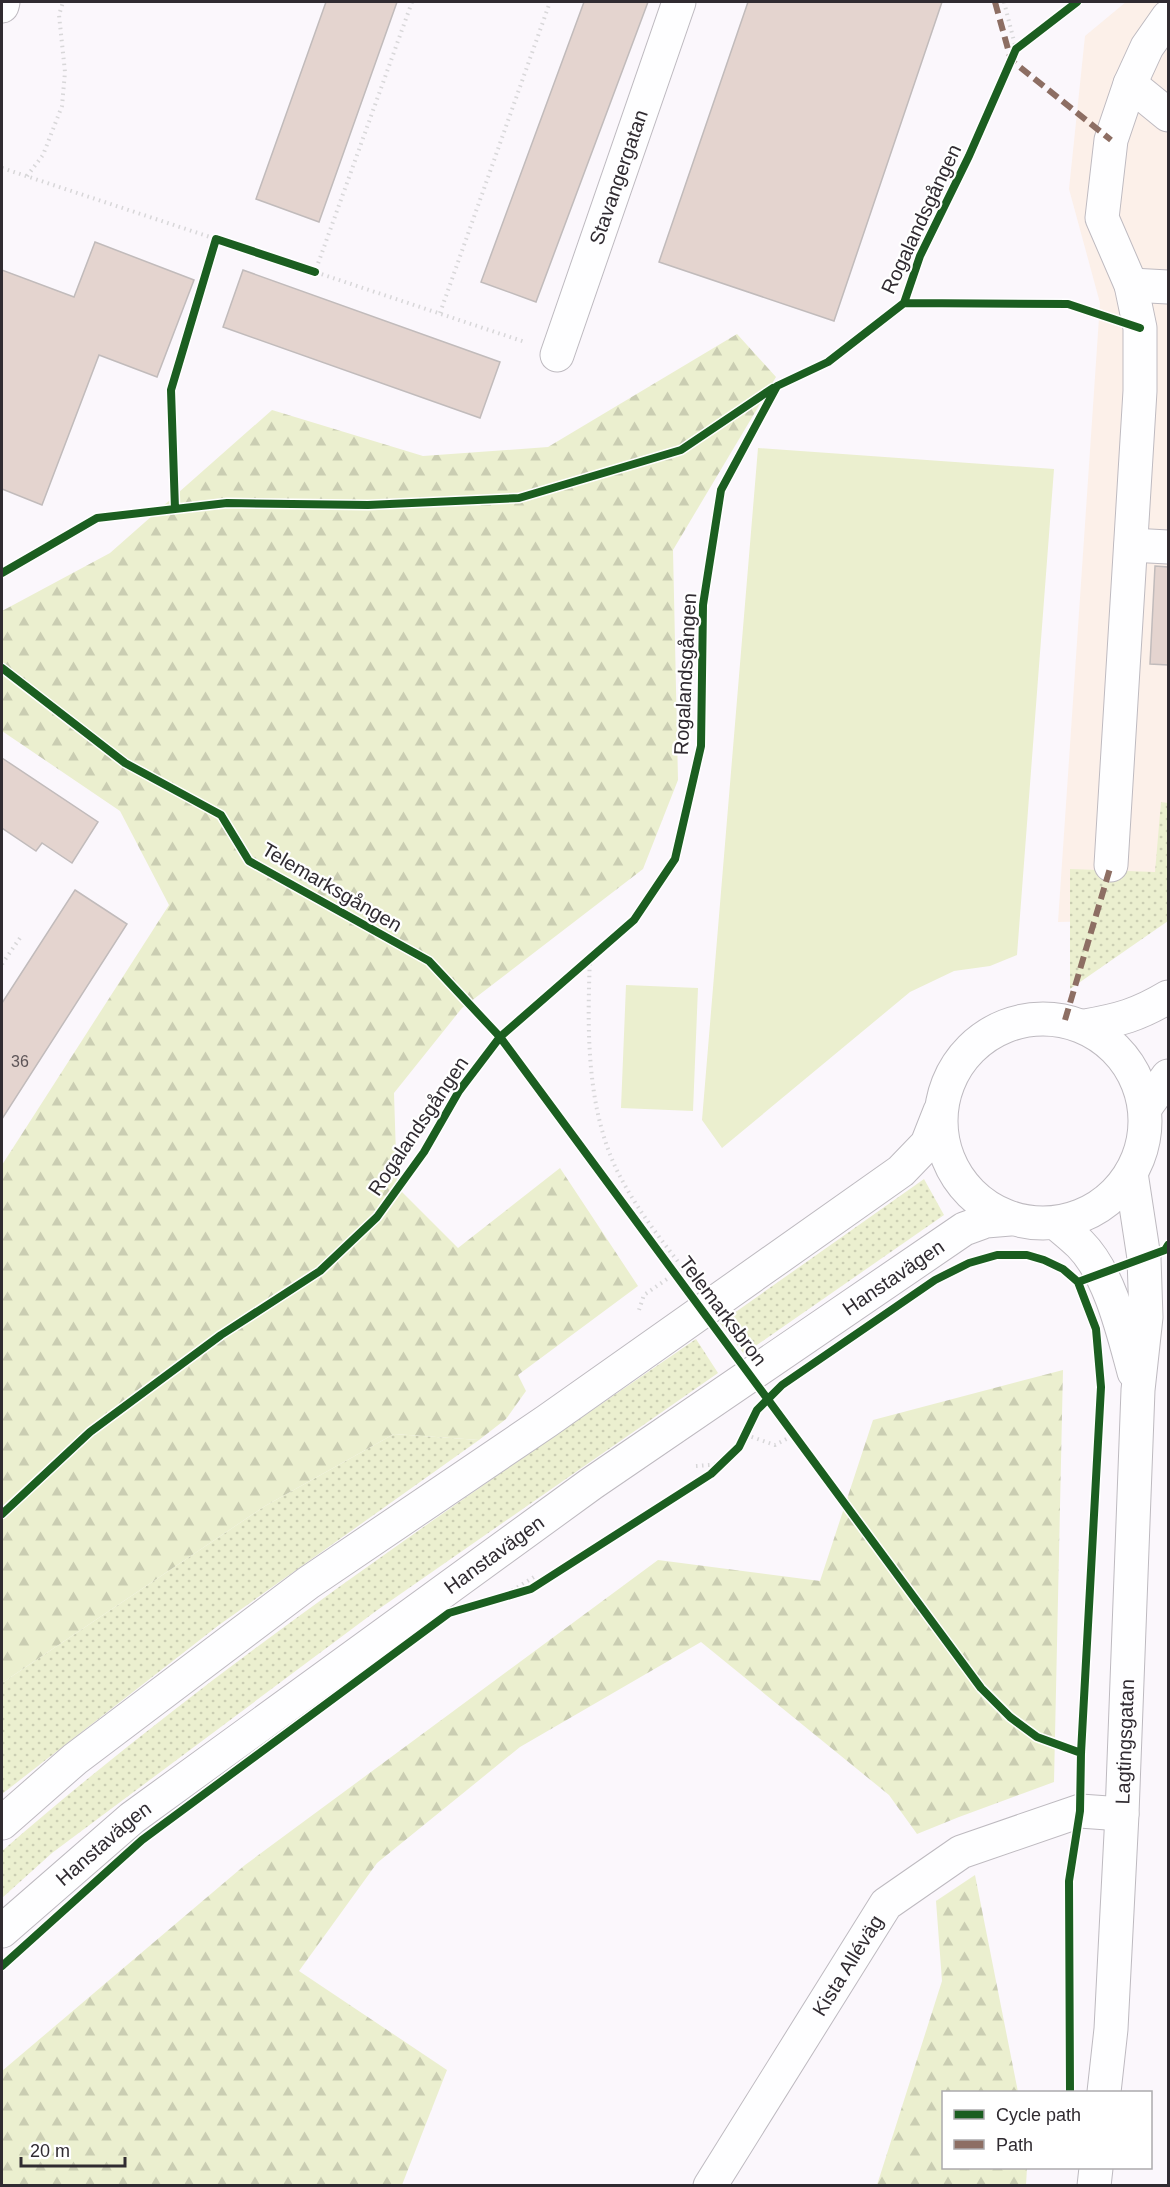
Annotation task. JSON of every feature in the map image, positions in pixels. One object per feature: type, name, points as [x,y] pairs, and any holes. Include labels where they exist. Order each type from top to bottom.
[{"type":"main road","points":[[2,6],[3,2]]},
{"type":"main road","name":"Stavangergatan","points":[[557,355],[679,2]]},
{"type":"main road","points":[[1112,865],[1131,545],[1154,392],[1131,285],[1102,218],[1111,140],[1130,84],[1147,47],[1168,17]]},
{"type":"main road","points":[[1130,84],[1168,115]]},
{"type":"main road","points":[[1131,285],[1168,287]]},
{"type":"main road","points":[[1131,545],[1168,547]]},
{"type":"main road","points":[[1085,1026],[1124,1019],[1168,997]]},
{"type":"main road","points":[[2,1823],[75,1759],[308,1583],[547,1421],[900,1171],[927,1144],[940,1111],[949,1077],[969,1048],[997,1028],[1030,1018],[1065,1020],[1085,1026],[1107,1040],[1125,1059],[1138,1083],[1145,1108],[1145,1131],[1141,1153],[1131,1173],[1111,1197],[1085,1214],[1056,1223],[1033,1223],[1010,1219],[980,1202],[956,1177],[943,1145],[940,1111]]},
{"type":"main road","points":[[1145,1108],[1168,1076]]},
{"type":"main road","name":"Lagtingsgatan","points":[[1104,2091],[1111,2029],[1122,1814],[1138,1390],[1146,1317],[1146,1287],[1131,1173]]},
{"type":"main road","name":"Hanstavägen","points":[[2,1931],[132,1818],[591,1484],[964,1229],[986,1221],[1010,1219]]},
{"type":"main road","name":"Lagtingsgatan","points":[[1056,1223],[1081,1245],[1101,1273],[1121,1326],[1138,1390]]},
{"type":"main road","name":"Kista Alléväg","points":[[710,2186],[886,1904],[961,1852],[1080,1811],[1122,1814]]},
{"type":"main road","points":[[1094,2186],[1096,2169]]},
{"type":"path","points":[[27,176],[43,155],[62,106],[65,72],[58,15],[63,2]]},
{"type":"path","points":[[315,272],[412,2]]},
{"type":"path","points":[[440,313],[550,2]]},
{"type":"path","points":[[1004,2],[1016,49]]},
{"type":"path","points":[[1011,60],[1016,49],[1024,42]]},
{"type":"path","points":[[2,168],[227,243]]},
{"type":"path","points":[[213,250],[216,239]]},
{"type":"path","points":[[304,268],[557,355]]},
{"type":"path","points":[[2,964],[22,935]]},
{"type":"path","points":[[581,966],[599,951]]},
{"type":"path","points":[[590,958],[588,1015],[590,1068],[600,1126],[621,1180],[683,1269],[644,1295],[639,1310]]},
{"type":"path","points":[[787,1425],[800,1443]]},
{"type":"path","points":[[746,1434],[776,1444],[794,1435]]},
{"type":"path","points":[[711,1474],[731,1456]]},
{"type":"path","points":[[696,1466],[723,1464]]},
{"type":"path","points":[[492,1600],[531,1589],[538,1580]]},
{"type":"shaded area","points":[[1126,2],[1168,2],[1168,910],[1154,920],[1058,922],[1100,303],[1069,189],[1085,36]]},
{"type":"green space","points":[[737,334],[776,377],[673,550],[678,780],[643,869],[462,1008],[394,1093],[397,1187],[458,1248],[560,1168],[638,1286],[518,1375],[526,1391],[506,1419],[479,1440],[394,1434],[265,1506],[2,1683],[2,1165],[169,905],[120,811],[2,731],[2,611],[110,553],[272,410],[423,456],[548,447]]},
{"type":"green space","points":[[758,448],[1054,469],[1017,955],[990,966],[954,971],[910,992],[722,1148],[702,1120]]},
{"type":"green space","points":[[1161,802],[1168,803],[1168,921],[1070,989],[1070,869],[1155,872]]},
{"type":"green space","points":[[626,985],[698,988],[693,1111],[621,1108]]},
{"type":"green space","points":[[924,1179],[944,1215],[744,1354],[720,1323]]},
{"type":"green space","points":[[696,1339],[718,1373],[376,1611],[52,1853],[2,1898],[2,1851],[84,1781],[254,1649],[342,1585]]},
{"type":"green space","points":[[1063,1370],[1054,1782],[917,1834],[889,1795],[701,1642],[520,1747],[377,1863],[299,1971],[447,2070],[402,2185],[2,2185],[2,2071],[245,1865],[658,1560],[820,1581],[873,1420]]},
{"type":"green space","points":[[394,1434],[479,1440],[219,1625],[2,1794],[2,1683],[265,1506]]},
{"type":"green space","points":[[975,1875],[1018,2091],[942,2091],[942,2169],[1027,2169],[1026,2185],[877,2185],[942,1981],[936,1901]]},
{"type":"building","points":[[326,2],[397,2],[319,222],[256,199]]},
{"type":"building","points":[[584,2],[648,2],[536,302],[481,282]]},
{"type":"building","points":[[748,2],[942,2],[834,321],[659,262]]},
{"type":"building","points":[[95,242],[194,280],[157,377],[99,355],[42,505],[2,489],[2,270],[74,297]]},
{"type":"building","points":[[243,270],[500,362],[480,418],[223,327]]},
{"type":"building","points":[[1155,566],[1168,567],[1168,665],[1150,664]]},
{"type":"building","points":[[2,758],[98,822],[72,863],[42,843],[36,851],[2,828]]},
{"type":"building","points":[[75,890],[127,924],[2,1119],[2,1003]]},
{"type":"marked path","points":[[995,2],[1011,60],[1111,140]]},
{"type":"marked path","points":[[1065,1020],[1111,865]]},
{"type":"cycle path","name":"Rogalandsgången","points":[[2,1514],[90,1432],[221,1335],[320,1271],[377,1217],[424,1152],[459,1091],[500,1037],[634,920],[675,859],[701,746],[703,605],[721,490],[777,386],[828,362],[904,303],[920,256],[969,156],[1016,49],[1077,2]]},
{"type":"cycle path","points":[[175,509],[171,390],[216,239],[315,272]]},
{"type":"cycle path","name":"Rogalandsgången","points":[[904,303],[1068,304],[1140,328]]},
{"type":"cycle path","points":[[2,573],[97,518],[227,503],[368,505],[519,498],[681,450],[773,388]]},
{"type":"cycle path","name":"Telemarksgången","points":[[2,668],[125,763],[221,815],[249,861],[429,961],[500,1037],[981,1688],[1010,1717],[1037,1737],[1081,1753]]},
{"type":"cycle path","points":[[1078,1282],[1165,1250],[1168,1245]]},
{"type":"cycle path","points":[[2,1966],[142,1840],[449,1613],[531,1589],[711,1474],[739,1447],[757,1410],[782,1385],[935,1280],[969,1263],[997,1255],[1027,1255],[1063,1269],[1078,1282],[1096,1329],[1101,1387],[1081,1753],[1080,1811],[1069,1881],[1070,2091]]}]
